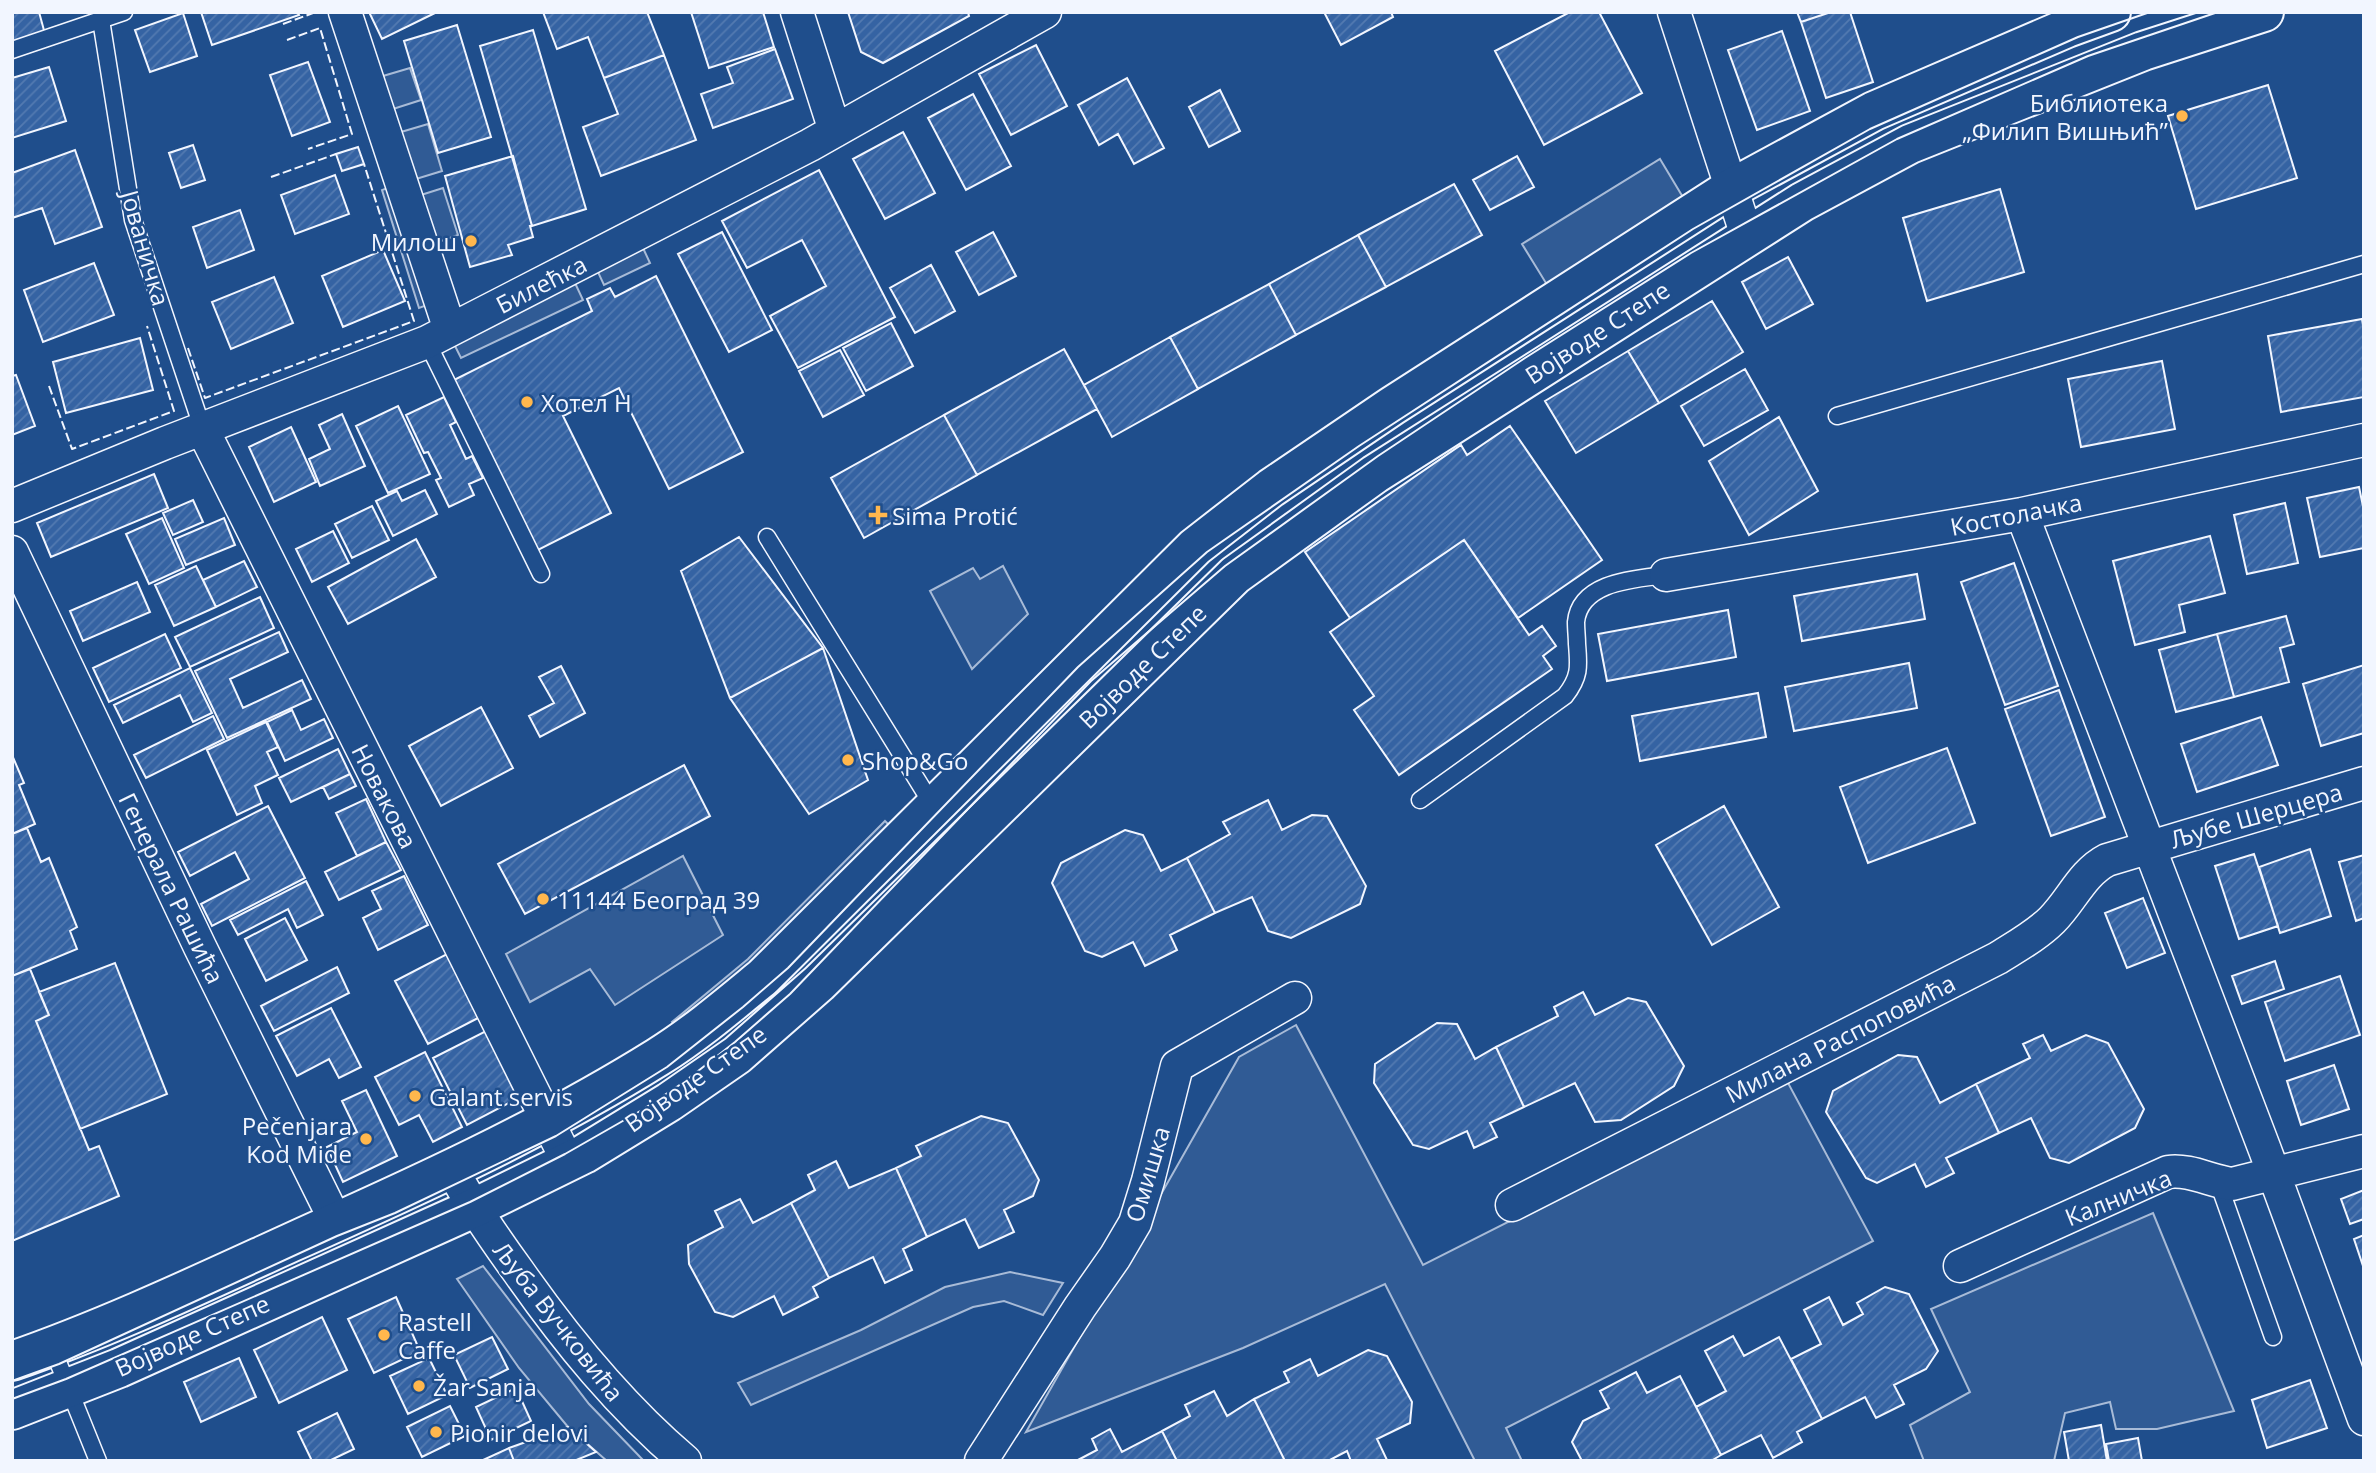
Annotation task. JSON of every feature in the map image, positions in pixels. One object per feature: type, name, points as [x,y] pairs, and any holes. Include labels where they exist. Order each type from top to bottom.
[{"type":"main road","name":"Војводе Степе","points":[[12,1361],[101,1328],[336,1223],[548,1120],[659,1056],[697,1030],[763,977],[1195,547],[1271,488],[1450,368],[1730,189],[1874,111],[2067,28],[2111,12]]},
{"type":"main road","name":"Војводе Степе","points":[[12,1410],[69,1389],[474,1209],[568,1162],[669,1102],[726,1063],[799,1001],[1235,575],[1375,474],[1802,202],[1910,144],[2143,51],[2264,12]]},
{"type":"street","points":[[345,12],[438,336]]},
{"type":"street","points":[[797,12],[835,131]]},
{"type":"street","name":"Билећка","points":[[12,506],[438,336],[835,131],[1045,12]]},
{"type":"street","points":[[1674,12],[1747,236]]},
{"type":"street","name":"Новакова","points":[[203,430],[568,1162]]},
{"type":"street","name":"Костолачка","points":[[1666,575],[2022,514],[2364,440]]},
{"type":"street","points":[[2022,514],[2274,1174],[2364,1419]]},
{"type":"street","name":"Генерала Рашића","points":[[12,552],[200,947],[336,1223]]},
{"type":"street","name":"Љубе Шерцера","points":[[2148,847],[2364,783]]},
{"type":"street","name":"Милана Распоповића","points":[[1512,1205],[1998,958],[2051,921],[2096,866],[2148,847]]},
{"type":"street","name":"Омишка","points":[[981,1461],[1135,1223],[1177,1066],[1296,998]]},
{"type":"street","name":"Калничка","points":[[1960,1266],[2168,1171],[2187,1172],[2232,1184],[2364,1151]]},
{"type":"street","name":"Љуба Вучковића","points":[[451,1167],[474,1209],[543,1307],[588,1364],[622,1403],[685,1461]]},
{"type":"lane","points":[[12,50],[124,12]]},
{"type":"lane","name":"Јованичка","points":[[101,20],[133,220],[203,430]]},
{"type":"lane","points":[[1837,416],[2364,264]]},
{"type":"lane","points":[[438,336],[541,573]]},
{"type":"lane","points":[[767,537],[924,791],[936,802]]},
{"type":"lane","points":[[1420,800],[1565,696],[1576,682],[1576,620],[1585,602],[1599,591],[1620,581],[1666,575]]},
{"type":"lane","points":[[2218,1182],[2273,1337]]},
{"type":"lane","points":[[52,1347],[98,1461]]},
{"type":"shaded area","points":[[410,68],[421,100],[393,109],[383,76]]},
{"type":"shaded area","points":[[428,124],[442,171],[416,179],[401,132]]},
{"type":"shaded area","points":[[1660,159],[1687,204],[1549,288],[1522,244]]},
{"type":"shaded area","points":[[396,185],[433,303],[419,308],[382,190]]},
{"type":"shaded area","points":[[443,188],[458,235],[436,243],[421,195]]},
{"type":"shaded area","points":[[643,248],[650,263],[604,285],[597,270]]},
{"type":"shaded area","points":[[575,283],[583,300],[461,358],[452,340]]},
{"type":"shaded area","points":[[1003,566],[1028,614],[972,669],[930,591],[973,568],[980,579]]},
{"type":"shaded area","points":[[885,821],[895,831],[680,1033],[672,1022],[748,959]]},
{"type":"shaded area","points":[[683,856],[723,935],[615,1005],[590,969],[530,1002],[506,954]]},
{"type":"shaded area","points":[[1296,1025],[1423,1265],[1787,1081],[1873,1241],[1506,1428],[1522,1461],[1475,1461],[1385,1284],[1243,1348],[1026,1432],[1239,1057]]},
{"type":"shaded area","points":[[2153,1213],[2234,1411],[2157,1429],[2116,1429],[2110,1402],[2065,1413],[2054,1461],[1924,1461],[1910,1425],[1970,1392],[1931,1309]]},
{"type":"shaded area","points":[[483,1266],[589,1404],[644,1461],[607,1461],[568,1427],[519,1368],[457,1279]]},
{"type":"shaded area","points":[[1010,1272],[1063,1283],[1043,1315],[1004,1301],[973,1307],[751,1405],[738,1383],[861,1330],[945,1287]]},
{"type":"building","points":[[12,12],[39,12],[45,34],[12,44]]},
{"type":"building","points":[[201,12],[297,12],[299,15],[212,45]]},
{"type":"building","points":[[369,12],[437,12],[382,39]]},
{"type":"building","points":[[543,12],[647,12],[664,55],[604,78],[588,37],[557,49]]},
{"type":"building","points":[[691,12],[763,12],[774,47],[709,68]]},
{"type":"building","points":[[848,12],[968,12],[969,16],[883,63],[861,52]]},
{"type":"building","points":[[1324,12],[1391,12],[1393,17],[1341,45]]},
{"type":"building","points":[[1570,12],[1599,12],[1642,93],[1544,145],[1495,51]]},
{"type":"building","points":[[1797,12],[1831,12],[1801,22]]},
{"type":"building","points":[[1831,12],[1850,12],[1873,82],[1826,98],[1801,22]]},
{"type":"building","points":[[183,13],[197,56],[150,72],[135,30]]},
{"type":"building","points":[[457,25],[491,137],[438,153],[404,41]]},
{"type":"building","points":[[533,30],[586,209],[532,226],[480,46]]},
{"type":"building","points":[[1782,31],[1810,111],[1757,130],[1728,50]]},
{"type":"building","points":[[1036,45],[1067,106],[1011,135],[979,74]]},
{"type":"building","points":[[775,49],[793,99],[713,128],[701,94],[733,83],[727,67]]},
{"type":"building","points":[[664,55],[696,140],[601,176],[583,127],[618,114],[604,78]]},
{"type":"building","points":[[308,62],[330,122],[292,136],[270,75]]},
{"type":"building","points":[[49,67],[66,121],[12,138],[12,78]]},
{"type":"building","points":[[1127,78],[1164,148],[1134,164],[1118,134],[1099,145],[1078,105]]},
{"type":"building","points":[[2268,85],[2297,178],[2196,209],[2168,116]]},
{"type":"building","points":[[1220,90],[1240,131],[1209,147],[1189,107]]},
{"type":"building","points":[[973,94],[1011,166],[966,190],[928,118]]},
{"type":"building","points":[[903,132],[935,193],[885,219],[853,159]]},
{"type":"building","points":[[193,145],[205,180],[181,188],[169,153]]},
{"type":"building","points":[[358,147],[364,164],[342,171],[336,154]]},
{"type":"building","points":[[75,150],[102,227],[55,244],[42,208],[12,218],[12,173]]},
{"type":"building","points":[[513,156],[533,237],[508,245],[512,255],[470,267],[445,176]]},
{"type":"building","points":[[1517,156],[1534,187],[1490,210],[1473,180]]},
{"type":"building","points":[[819,170],[895,317],[798,368],[770,316],[826,286],[802,240],[747,268],[722,221]]},
{"type":"building","points":[[335,175],[349,214],[295,234],[281,195]]},
{"type":"building","points":[[1454,184],[1482,235],[1386,287],[1358,235]]},
{"type":"building","points":[[2000,189],[2024,272],[1927,301],[1903,218]]},
{"type":"building","points":[[240,210],[254,250],[207,268],[193,227]]},
{"type":"building","points":[[722,232],[772,330],[729,352],[678,254]]},
{"type":"building","points":[[993,232],[1016,276],[979,295],[956,252]]},
{"type":"building","points":[[1358,235],[1386,287],[1296,335],[1269,284]]},
{"type":"building","points":[[383,250],[405,301],[343,327],[322,276]]},
{"type":"building","points":[[1788,257],[1813,304],[1766,329],[1742,282]]},
{"type":"building","points":[[94,263],[114,315],[43,342],[24,290]]},
{"type":"building","points":[[931,265],[955,311],[915,333],[890,288]]},
{"type":"building","name":"Хотел Н","points":[[656,276],[743,452],[669,489],[619,388],[563,416],[611,513],[536,551],[452,381],[592,311],[587,299],[610,288],[615,297]]},
{"type":"building","points":[[274,277],[293,323],[231,349],[212,302]]},
{"type":"building","points":[[1269,284],[1296,335],[1198,389],[1170,337]]},
{"type":"building","points":[[1712,301],[1743,352],[1659,403],[1628,351]]},
{"type":"building","points":[[2362,319],[2364,397],[2281,412],[2268,336]]},
{"type":"building","points":[[891,323],[913,366],[866,391],[843,348]]},
{"type":"building","points":[[1170,337],[1198,389],[1112,437],[1084,385]]},
{"type":"building","points":[[140,338],[153,390],[66,413],[53,362]]},
{"type":"building","points":[[1064,349],[1097,409],[977,475],[944,415]]},
{"type":"building","points":[[840,350],[864,395],[823,417],[799,371]]},
{"type":"building","points":[[1628,351],[1659,403],[1576,453],[1545,401]]},
{"type":"building","points":[[2162,361],[2175,429],[2081,447],[2068,379]]},
{"type":"building","points":[[1745,369],[1768,410],[1704,446],[1681,406]]},
{"type":"building","points":[[16,375],[35,426],[12,435],[12,376]]},
{"type":"building","points":[[444,397],[456,422],[450,425],[466,459],[472,456],[483,478],[469,484],[474,495],[449,507],[436,480],[441,478],[428,452],[424,453],[406,415]]},
{"type":"building","points":[[398,406],[430,474],[388,493],[356,426]]},
{"type":"building","points":[[342,414],[365,466],[320,486],[309,459],[330,449],[319,425]]},
{"type":"building","points":[[944,415],[977,475],[864,538],[831,478]]},
{"type":"building","points":[[1779,417],[1818,491],[1749,535],[1709,461]]},
{"type":"building","points":[[1510,426],[1602,560],[1518,618],[1464,540],[1350,618],[1305,552],[1461,445],[1467,455]]},
{"type":"building","points":[[291,427],[316,482],[274,502],[249,447]]},
{"type":"building","points":[[154,474],[168,508],[51,557],[37,523]]},
{"type":"building","points":[[2359,487],[2364,511],[2364,548],[2320,557],[2307,498]]},
{"type":"building","points":[[425,490],[437,514],[393,536],[376,501],[397,491],[402,501]]},
{"type":"building","points":[[193,500],[203,522],[173,535],[163,513]]},
{"type":"building","points":[[2285,503],[2298,563],[2247,574],[2234,515]]},
{"type":"building","points":[[372,506],[389,540],[352,558],[335,524]]},
{"type":"building","points":[[162,518],[184,568],[149,584],[126,534]]},
{"type":"building","points":[[224,518],[235,545],[186,565],[175,539]]},
{"type":"building","points":[[333,531],[349,563],[312,582],[296,549]]},
{"type":"building","points":[[2210,536],[2225,593],[2179,605],[2185,632],[2135,645],[2113,561]]},
{"type":"building","points":[[739,537],[823,648],[730,698],[681,571]]},
{"type":"building","points":[[416,539],[436,577],[348,624],[328,587]]},
{"type":"building","points":[[1464,540],[1529,635],[1542,626],[1556,646],[1543,656],[1552,669],[1399,775],[1354,710],[1374,696],[1330,632]]},
{"type":"building","points":[[244,561],[257,587],[216,607],[203,580]]},
{"type":"building","points":[[2014,563],[2058,686],[2005,705],[1961,582]]},
{"type":"building","points":[[196,566],[216,607],[174,626],[155,585]]},
{"type":"building","points":[[1917,574],[1925,619],[1802,641],[1794,596]]},
{"type":"building","points":[[137,582],[150,612],[83,641],[70,611]]},
{"type":"building","points":[[260,597],[274,628],[190,667],[175,637]]},
{"type":"building","points":[[1728,610],[1736,657],[1607,681],[1598,634]]},
{"type":"building","points":[[2286,616],[2294,644],[2280,648],[2289,682],[2234,697],[2217,634]]},
{"type":"building","points":[[279,632],[288,652],[230,679],[243,708],[302,680],[311,699],[227,738],[195,671]]},
{"type":"building","points":[[165,634],[181,668],[109,702],[93,668]]},
{"type":"building","points":[[2217,634],[2234,697],[2176,712],[2159,650]]},
{"type":"building","points":[[823,648],[868,780],[809,814],[730,698]]},
{"type":"building","points":[[1909,663],[1917,708],[1794,731],[1785,687]]},
{"type":"building","points":[[2364,665],[2364,733],[2321,746],[2303,684]]},
{"type":"building","points":[[561,666],[585,713],[540,737],[529,716],[554,703],[539,677]]},
{"type":"building","points":[[190,668],[212,713],[193,722],[180,695],[123,723],[114,705]]},
{"type":"building","points":[[2059,690],[2105,817],[2051,836],[2005,709]]},
{"type":"building","points":[[1758,693],[1766,737],[1640,761],[1632,716]]},
{"type":"building","points":[[481,707],[513,768],[441,806],[409,746]]},
{"type":"building","points":[[292,710],[301,730],[324,719],[333,738],[285,761],[267,722]]},
{"type":"building","points":[[213,716],[224,739],[146,778],[134,755]]},
{"type":"building","points":[[2261,717],[2278,765],[2197,792],[2181,744]]},
{"type":"building","points":[[266,722],[278,747],[267,752],[278,775],[255,786],[262,803],[237,815],[207,750]]},
{"type":"building","points":[[1947,748],[1975,823],[1868,863],[1840,787]]},
{"type":"building","points":[[338,749],[350,774],[291,802],[279,778]]},
{"type":"building","points":[[12,755],[24,783],[19,785],[35,824],[12,834]]},
{"type":"building","points":[[684,765],[710,816],[525,914],[498,864]]},
{"type":"building","points":[[350,774],[356,786],[329,799],[323,787]]},
{"type":"building","points":[[366,799],[386,842],[357,856],[336,813]]},
{"type":"building","points":[[1268,800],[1282,830],[1312,815],[1327,816],[1366,886],[1360,904],[1291,938],[1268,931],[1252,897],[1215,913],[1187,858],[1230,834],[1223,822]]},
{"type":"building","points":[[268,806],[305,878],[212,926],[201,904],[249,879],[235,852],[190,876],[178,852]]},
{"type":"building","points":[[1724,806],[1779,907],[1712,945],[1656,845]]},
{"type":"building","points":[[27,828],[41,862],[49,858],[77,927],[70,931],[77,949],[12,976],[12,834]]},
{"type":"building","points":[[1125,830],[1143,835],[1161,871],[1187,858],[1215,913],[1170,935],[1177,950],[1145,966],[1133,942],[1102,957],[1085,951],[1052,883],[1061,863]]},
{"type":"building","points":[[386,842],[401,870],[339,900],[325,872]]},
{"type":"building","points":[[2310,849],[2331,916],[2280,933],[2259,867]]},
{"type":"building","points":[[2254,854],[2278,926],[2239,939],[2215,866]]},
{"type":"building","points":[[2364,855],[2364,918],[2356,921],[2339,862]]},
{"type":"building","points":[[404,876],[428,925],[378,950],[363,918],[381,909],[372,891]]},
{"type":"building","points":[[306,881],[323,915],[297,928],[288,909],[238,935],[230,920]]},
{"type":"building","points":[[2143,898],[2165,953],[2127,968],[2105,913]]},
{"type":"building","points":[[285,918],[307,960],[266,981],[245,939]]},
{"type":"building","points":[[447,954],[480,1017],[428,1044],[395,981]]},
{"type":"building","points":[[2275,961],[2284,989],[2242,1004],[2232,976]]},
{"type":"building","points":[[115,963],[167,1094],[80,1129],[36,1021],[49,1015],[39,992]]},
{"type":"building","points":[[337,967],[349,993],[274,1031],[261,1006]]},
{"type":"building","points":[[30,969],[49,1015],[36,1021],[89,1150],[99,1146],[119,1196],[12,1241],[12,976]]},
{"type":"building","points":[[2340,976],[2360,1035],[2285,1061],[2265,1002]]},
{"type":"building","points":[[1583,992],[1595,1015],[1628,998],[1646,1002],[1684,1066],[1674,1086],[1621,1120],[1595,1122],[1575,1083],[1524,1107],[1496,1047],[1558,1016],[1554,1007]]},
{"type":"building","points":[[331,1008],[361,1067],[339,1078],[329,1059],[297,1076],[276,1036]]},
{"type":"building","points":[[1437,1023],[1457,1024],[1475,1059],[1496,1047],[1524,1107],[1490,1123],[1497,1137],[1474,1148],[1467,1131],[1429,1149],[1413,1145],[1374,1083],[1375,1064]]},
{"type":"building","points":[[488,1030],[522,1096],[467,1125],[433,1058]]},
{"type":"building","points":[[2043,1035],[2051,1051],[2086,1035],[2108,1043],[2144,1109],[2135,1128],[2069,1163],[2050,1158],[2031,1118],[1999,1133],[1976,1084],[2030,1058],[2023,1044]]},
{"type":"building","name":"Galant servis","points":[[425,1052],[462,1127],[433,1142],[419,1115],[399,1125],[375,1077]]},
{"type":"building","points":[[1898,1055],[1917,1057],[1940,1103],[1976,1084],[1999,1133],[1946,1158],[1954,1173],[1926,1187],[1915,1164],[1877,1183],[1866,1178],[1826,1112],[1833,1091]]},
{"type":"building","points":[[2334,1065],[2349,1109],[2301,1125],[2287,1081]]},
{"type":"building","name":"Pečenjara Kod Mide","points":[[366,1090],[397,1156],[343,1182],[327,1147],[357,1132],[342,1101]]},
{"type":"building","points":[[981,1116],[1008,1123],[1039,1180],[1033,1196],[1004,1210],[1014,1232],[979,1248],[965,1219],[927,1237],[896,1168],[921,1156],[916,1146]]},
{"type":"building","points":[[836,1161],[849,1188],[896,1168],[927,1237],[903,1249],[912,1270],[885,1283],[873,1257],[829,1278],[791,1203],[815,1190],[808,1175]]},
{"type":"building","points":[[2364,1190],[2364,1219],[2350,1224],[2341,1199]]},
{"type":"building","points":[[740,1199],[753,1223],[791,1203],[829,1278],[813,1287],[818,1297],[783,1315],[774,1296],[733,1317],[715,1312],[689,1264],[688,1245],[723,1227],[715,1211]]},
{"type":"building","points":[[2364,1235],[2364,1269],[2354,1239]]},
{"type":"building","points":[[1885,1287],[1909,1294],[1938,1351],[1926,1369],[1894,1385],[1904,1404],[1876,1418],[1865,1397],[1822,1419],[1791,1359],[1821,1344],[1804,1310],[1829,1297],[1843,1325],[1863,1314],[1857,1303]]},
{"type":"building","name":"Rastell Caffe","points":[[396,1297],[420,1351],[374,1373],[348,1319]]},
{"type":"building","points":[[322,1317],[347,1370],[279,1403],[254,1350]]},
{"type":"building","points":[[1733,1336],[1744,1356],[1779,1337],[1822,1419],[1797,1432],[1802,1442],[1773,1458],[1761,1435],[1721,1455],[1696,1407],[1726,1391],[1705,1351]]},
{"type":"building","points":[[492,1337],[508,1369],[470,1388],[454,1355]]},
{"type":"building","points":[[1368,1350],[1387,1356],[1412,1402],[1410,1423],[1377,1439],[1387,1460],[1351,1461],[1347,1451],[1328,1461],[1285,1461],[1254,1399],[1289,1382],[1284,1372],[1310,1359],[1318,1376]]},
{"type":"building","points":[[239,1358],[256,1397],[201,1422],[184,1382]]},
{"type":"building","name":"Žar Sanja","points":[[429,1358],[447,1395],[408,1414],[390,1376]]},
{"type":"building","points":[[1636,1372],[1647,1393],[1680,1376],[1721,1455],[1711,1461],[1582,1461],[1572,1442],[1583,1421],[1609,1408],[1600,1391]]},
{"type":"building","points":[[2310,1380],[2327,1428],[2267,1448],[2252,1400]]},
{"type":"building","name":"Pionir delovi","points":[[516,1388],[531,1421],[491,1440],[476,1407]]},
{"type":"building","points":[[1214,1391],[1227,1416],[1254,1399],[1285,1461],[1177,1461],[1162,1431],[1190,1416],[1185,1405]]},
{"type":"building","name":"Pionir delovi","points":[[450,1406],[465,1436],[422,1457],[407,1427]]},
{"type":"building","points":[[337,1413],[354,1449],[329,1461],[312,1461],[298,1432]]},
{"type":"building","points":[[2101,1425],[2107,1461],[2069,1461],[2064,1432]]},
{"type":"building","points":[[568,1427],[596,1452],[574,1461],[514,1461],[509,1448]]},
{"type":"building","points":[[1110,1429],[1122,1452],[1162,1431],[1177,1461],[1076,1461],[1097,1450],[1092,1439]]},
{"type":"building","points":[[2138,1438],[2142,1461],[2109,1461],[2106,1444]]},
{"type":"building","points":[[509,1448],[514,1461],[481,1461]]},
{"type":"tram line","points":[[12,1381],[59,1364],[337,1236],[395,1213],[556,1136],[667,1067],[788,968],[1078,667],[1207,552],[1359,446],[1693,229],[1870,129],[2078,37],[2150,12]]},
{"type":"tram line","points":[[12,1399],[66,1379],[470,1202],[565,1154],[642,1110],[684,1082],[790,994],[1091,681],[1225,566],[1378,456],[1525,358],[1691,253],[1897,139],[2088,56],[2218,12]]},
{"type":"fence","points":[[283,24],[316,12]]},
{"type":"fence","points":[[287,40],[320,28],[352,134],[308,149]]},
{"type":"fence","points":[[271,177],[336,154]]},
{"type":"fence","points":[[188,348],[205,398],[414,321],[364,164]]},
{"type":"fence","points":[[49,386],[72,449],[174,411],[147,326]]},
{"type":"place","name":"Библиотека „Филип Вишњић”","points":[[2182,116]]},
{"type":"place","name":"Милош","points":[[471,241]]},
{"type":"place","name":"Хотел Н","points":[[527,402]]},
{"type":"place","name":"Sima Protić","points":[[878,515]]},
{"type":"place","name":"Shop&Go","points":[[848,760]]},
{"type":"place","name":"11144 Београд 39","points":[[543,899]]},
{"type":"place","name":"Galant servis","points":[[415,1096]]},
{"type":"place","name":"Pečenjara Kod Mide","points":[[366,1139]]},
{"type":"place","name":"Rastell Caffe","points":[[384,1335]]},
{"type":"place","name":"Žar Sanja","points":[[419,1386]]},
{"type":"place","name":"Pionir delovi","points":[[436,1432]]}]
